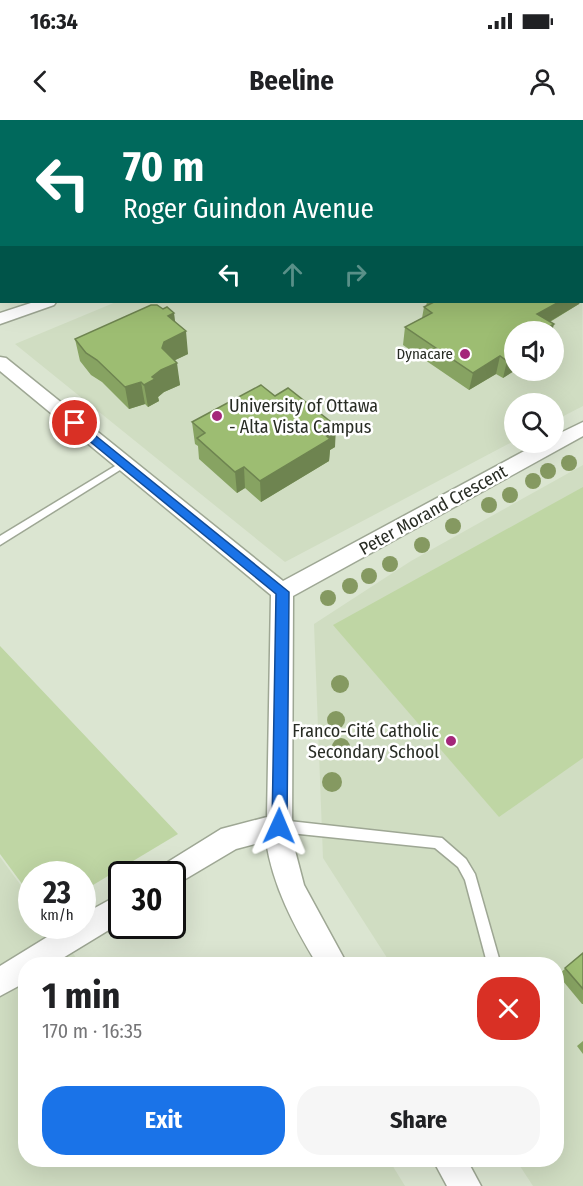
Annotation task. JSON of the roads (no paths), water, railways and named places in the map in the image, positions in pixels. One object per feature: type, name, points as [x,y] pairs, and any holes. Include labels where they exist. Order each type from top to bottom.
[{"type":"street","points":[[0,319],[45,303]]},
{"type":"street","points":[[0,362],[282,592],[279,826],[282,866],[292,894],[329,957]]},
{"type":"street","name":"Peter Morand Crescent","points":[[282,592],[583,428]]},
{"type":"street","points":[[186,865],[230,838],[279,826]]},
{"type":"street","points":[[40,957],[108,915]]},
{"type":"street","points":[[0,982],[18,971]]},
{"type":"street","points":[[453,1167],[465,1186]]},
{"type":"lane","points":[[0,541],[125,463]]},
{"type":"lane","points":[[279,826],[438,842],[462,863],[471,878],[492,957]]},
{"type":"place","name":"Dynacare","points":[[465,354]]},
{"type":"place","name":"University of Ottawa - Alta Vista Campus","points":[[217,416]]},
{"type":"place","name":"Franco-Cité Catholic Secondary School","points":[[451,741]]}]
